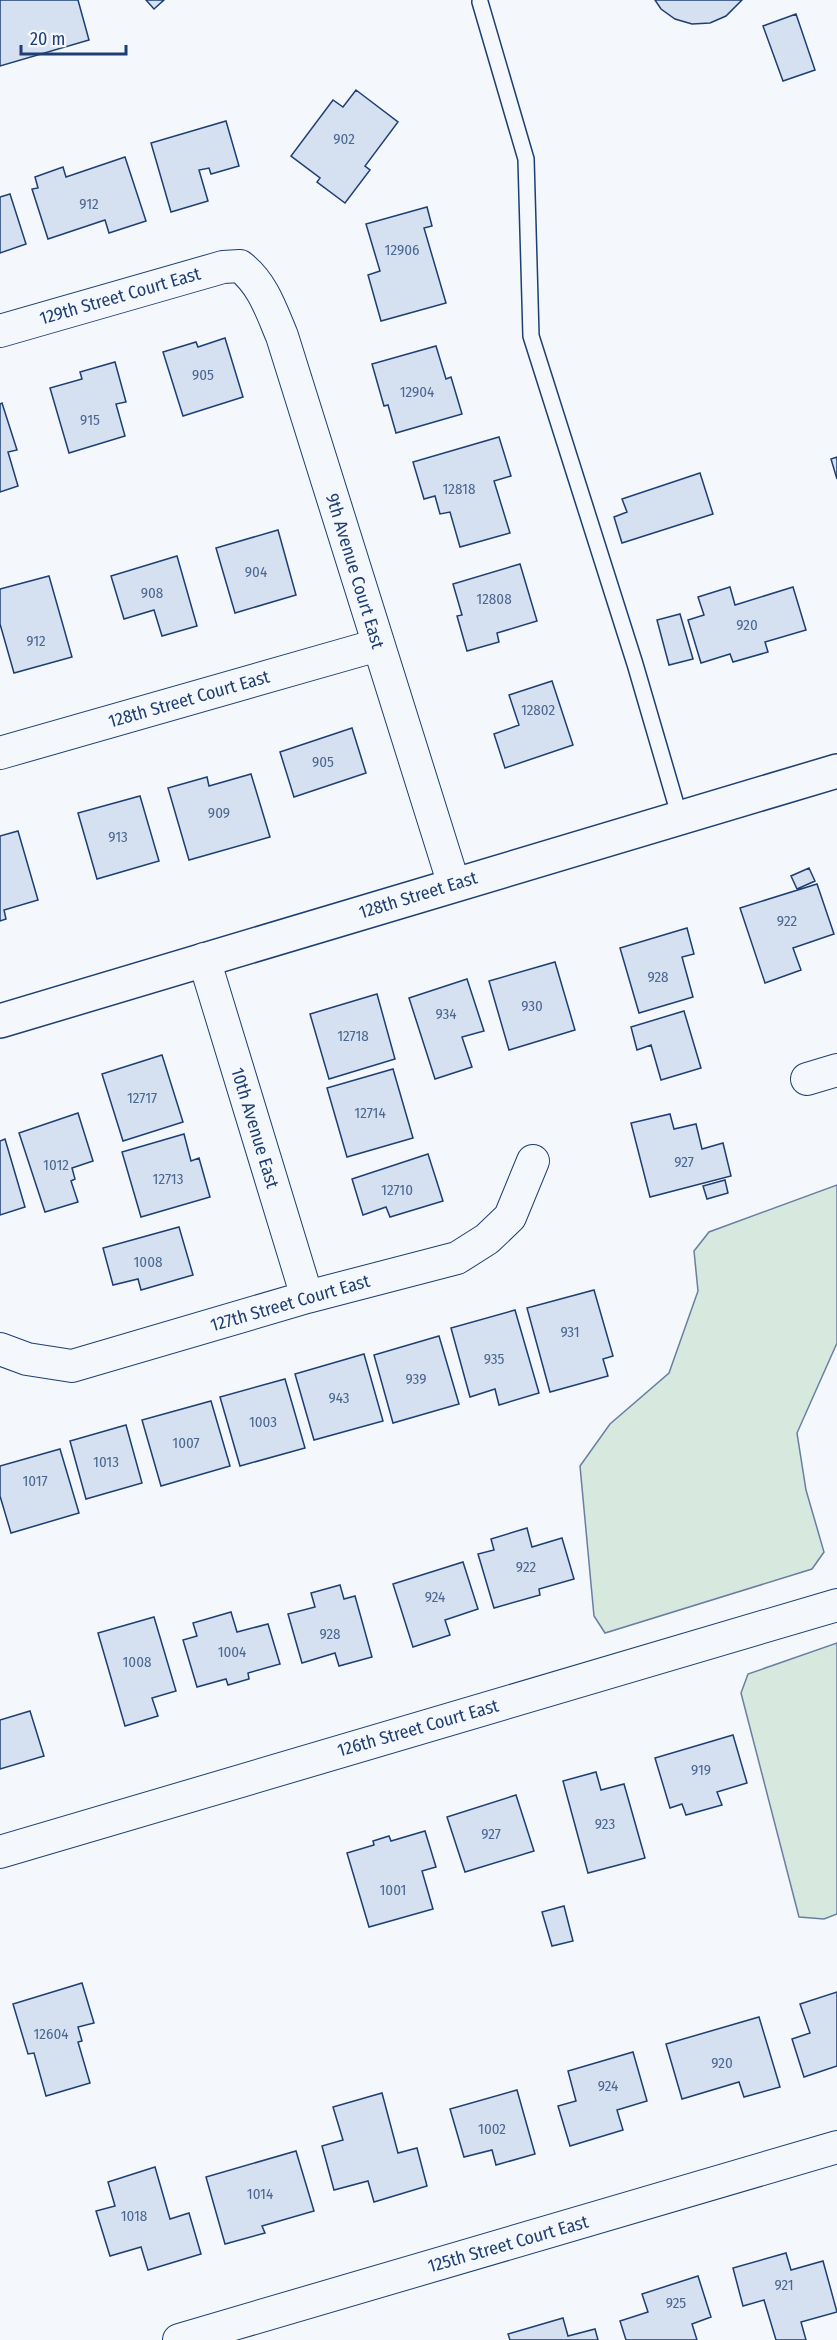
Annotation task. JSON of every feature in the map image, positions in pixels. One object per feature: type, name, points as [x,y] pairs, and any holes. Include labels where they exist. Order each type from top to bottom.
[{"type":"street","name":"129th Street Court East","points":[[0,331],[223,267],[240,266]]},
{"type":"street","name":"9th Avenue Court East","points":[[240,266],[251,275],[263,291],[282,336],[454,885]]},
{"type":"street","name":"128th Street Court East","points":[[0,753],[378,645]]},
{"type":"street","name":"128th Street East","points":[[0,1021],[837,771]]},
{"type":"street","name":"10th Avenue East","points":[[204,959],[307,1297]]},
{"type":"street","points":[[807,1079],[837,1070]]},
{"type":"street","name":"127th Street Court East","points":[[0,1349],[27,1359],[72,1366],[307,1297],[457,1258],[487,1239],[510,1217],[533,1161]]},
{"type":"street","name":"126th Street Court East","points":[[0,1852],[837,1605]]},
{"type":"street","name":"125th Street Court East","points":[[178,2340],[837,2147]]},
{"type":"lane","points":[[480,2],[526,159],[531,336],[635,664],[680,818]]},
{"type":"shaded area","points":[[837,1185],[837,1343],[797,1433],[806,1490],[824,1552],[812,1569],[605,1633],[594,1616],[580,1466],[610,1424],[669,1373],[698,1291],[694,1251],[709,1232]]},
{"type":"shaded area","points":[[837,1643],[837,1914],[824,1919],[799,1917],[741,1693],[748,1674]]},
{"type":"building","points":[[0,0],[78,0],[89,40],[0,66]]},
{"type":"building","points":[[146,0],[164,0],[154,9]]},
{"type":"building","points":[[655,0],[742,0],[726,16],[710,23],[692,24],[675,19],[661,9]]},
{"type":"building","points":[[796,14],[815,70],[783,81],[763,26]]},
{"type":"building","points":[[356,90],[398,122],[365,166],[370,170],[345,203],[317,182],[320,178],[291,156],[333,100],[343,107]]},
{"type":"building","points":[[226,121],[239,166],[211,174],[209,168],[199,170],[208,201],[171,212],[151,143]]},
{"type":"building","points":[[125,157],[146,221],[109,233],[105,220],[48,239],[32,189],[38,188],[35,177],[63,167],[66,177]]},
{"type":"building","points":[[10,194],[26,244],[0,253],[0,197]]},
{"type":"building","points":[[427,207],[432,226],[424,228],[446,303],[381,321],[368,275],[380,271],[366,224]]},
{"type":"building","points":[[225,338],[243,397],[183,416],[163,352],[196,342],[198,347]]},
{"type":"building","points":[[436,346],[446,379],[451,377],[462,414],[396,433],[388,405],[384,406],[372,364]]},
{"type":"building","points":[[115,362],[126,402],[116,404],[125,436],[69,453],[50,388],[82,379],[80,372]]},
{"type":"building","points":[[2,403],[17,450],[8,452],[18,486],[0,492],[0,404]]},
{"type":"building","points":[[499,437],[511,476],[494,481],[510,533],[460,547],[450,512],[440,514],[435,496],[424,499],[413,462]]},
{"type":"building","points":[[837,457],[837,479],[831,459]]},
{"type":"building","points":[[700,473],[713,514],[622,543],[614,517],[627,512],[622,499]]},
{"type":"building","points":[[278,530],[296,595],[235,613],[216,548]]},
{"type":"building","points":[[177,556],[197,626],[162,636],[154,610],[124,619],[111,576]]},
{"type":"building","points":[[520,564],[537,621],[497,633],[499,642],[467,651],[457,616],[462,615],[453,584]]},
{"type":"building","points":[[49,576],[72,657],[14,673],[0,624],[0,589]]},
{"type":"building","points":[[730,587],[735,605],[793,587],[806,630],[765,642],[768,652],[733,662],[730,654],[701,663],[688,620],[704,615],[698,597]]},
{"type":"building","points":[[680,614],[693,659],[669,665],[657,620]]},
{"type":"building","points":[[552,681],[573,745],[505,768],[494,734],[519,725],[509,695]]},
{"type":"building","points":[[352,728],[366,773],[294,797],[280,752]]},
{"type":"building","points":[[251,774],[270,837],[189,860],[168,788],[207,777],[209,786]]},
{"type":"building","points":[[140,796],[159,861],[97,879],[78,813]]},
{"type":"building","points":[[18,831],[38,900],[4,910],[6,919],[0,921],[0,836]]},
{"type":"building","points":[[809,868],[815,881],[797,889],[791,876]]},
{"type":"building","points":[[817,884],[834,934],[793,948],[801,970],[765,983],[740,908]]},
{"type":"building","points":[[687,928],[694,954],[682,957],[693,997],[639,1013],[620,948]]},
{"type":"building","points":[[555,962],[575,1030],[509,1050],[489,981]]},
{"type":"building","points":[[467,979],[484,1031],[462,1037],[472,1067],[435,1079],[409,998]]},
{"type":"building","points":[[377,994],[395,1059],[329,1079],[310,1014]]},
{"type":"building","points":[[684,1011],[701,1068],[661,1080],[651,1045],[637,1050],[631,1027]]},
{"type":"building","points":[[162,1055],[183,1122],[123,1141],[102,1074]]},
{"type":"building","points":[[393,1069],[413,1138],[347,1157],[327,1088]]},
{"type":"building","points":[[78,1113],[93,1161],[72,1168],[75,1179],[71,1181],[78,1202],[45,1212],[19,1133]]},
{"type":"building","points":[[670,1114],[674,1129],[696,1124],[702,1149],[723,1143],[731,1176],[650,1197],[631,1123]]},
{"type":"building","points":[[184,1134],[191,1161],[199,1158],[210,1197],[141,1217],[122,1152]]},
{"type":"building","points":[[5,1139],[25,1207],[0,1215],[0,1141]]},
{"type":"building","points":[[428,1154],[443,1201],[390,1217],[386,1207],[363,1215],[352,1179]]},
{"type":"building","points":[[725,1180],[728,1193],[707,1199],[703,1186]]},
{"type":"building","points":[[179,1227],[193,1275],[141,1290],[138,1279],[113,1285],[103,1248]]},
{"type":"building","points":[[594,1290],[613,1356],[603,1359],[608,1376],[550,1392],[527,1308]]},
{"type":"building","points":[[515,1310],[539,1393],[499,1405],[495,1389],[470,1397],[451,1328]]},
{"type":"building","points":[[439,1336],[459,1404],[393,1423],[374,1355]]},
{"type":"building","points":[[364,1354],[383,1421],[314,1440],[295,1374]]},
{"type":"building","points":[[285,1379],[305,1448],[240,1466],[220,1397]]},
{"type":"building","points":[[211,1401],[230,1466],[161,1486],[142,1420]]},
{"type":"building","points":[[126,1425],[142,1483],[86,1499],[70,1441]]},
{"type":"building","points":[[60,1449],[79,1513],[11,1533],[0,1496],[0,1466]]},
{"type":"building","points":[[527,1528],[532,1547],[562,1538],[574,1579],[539,1589],[540,1595],[494,1608],[478,1554],[494,1550],[491,1539]]},
{"type":"building","points":[[463,1562],[478,1609],[445,1620],[450,1635],[413,1647],[393,1584]]},
{"type":"building","points":[[340,1585],[344,1599],[355,1596],[372,1657],[339,1666],[335,1653],[302,1663],[288,1614],[315,1607],[311,1593]]},
{"type":"building","points":[[231,1612],[237,1632],[268,1624],[280,1664],[248,1673],[249,1679],[228,1685],[226,1679],[197,1687],[183,1640],[197,1636],[193,1623]]},
{"type":"building","points":[[154,1617],[176,1691],[152,1698],[158,1716],[125,1726],[98,1633]]},
{"type":"building","points":[[30,1711],[44,1756],[0,1769],[0,1720]]},
{"type":"building","points":[[733,1735],[747,1783],[717,1792],[722,1805],[686,1815],[682,1804],[670,1808],[655,1758]]},
{"type":"building","points":[[596,1772],[601,1790],[624,1784],[645,1858],[588,1873],[563,1781]]},
{"type":"building","points":[[516,1795],[534,1851],[465,1872],[447,1817]]},
{"type":"building","points":[[425,1831],[436,1867],[422,1871],[433,1909],[369,1927],[347,1853],[374,1845],[373,1841],[389,1836],[391,1841]]},
{"type":"building","points":[[564,1906],[573,1941],[552,1946],[542,1912]]},
{"type":"building","points":[[82,1983],[94,2023],[78,2027],[82,2041],[78,2042],[90,2083],[46,2096],[34,2053],[28,2054],[13,2004]]},
{"type":"building","points":[[837,1992],[837,2066],[804,2077],[792,2039],[810,2033],[800,2004]]},
{"type":"building","points":[[759,2017],[780,2087],[744,2097],[739,2082],[682,2099],[666,2044]]},
{"type":"building","points":[[633,2052],[647,2101],[617,2110],[623,2130],[570,2146],[558,2106],[576,2101],[568,2071]]},
{"type":"building","points":[[517,2090],[535,2154],[496,2165],[492,2150],[464,2157],[450,2109]]},
{"type":"building","points":[[382,2093],[398,2153],[417,2148],[427,2186],[374,2202],[368,2181],[334,2190],[322,2146],[343,2140],[333,2107]]},
{"type":"building","points":[[296,2151],[314,2211],[262,2226],[265,2233],[225,2244],[206,2177]]},
{"type":"building","points":[[155,2167],[170,2219],[189,2213],[201,2254],[148,2270],[141,2247],[110,2256],[96,2211],[115,2206],[108,2182]]},
{"type":"building","points":[[786,2253],[791,2270],[823,2261],[837,2312],[801,2322],[806,2340],[776,2340],[764,2300],[743,2306],[733,2268]]},
{"type":"building","points":[[698,2276],[711,2317],[692,2324],[697,2340],[626,2340],[620,2321],[648,2312],[642,2294]]},
{"type":"building","points":[[563,2318],[568,2336],[595,2329],[598,2340],[510,2340],[508,2334]]}]
